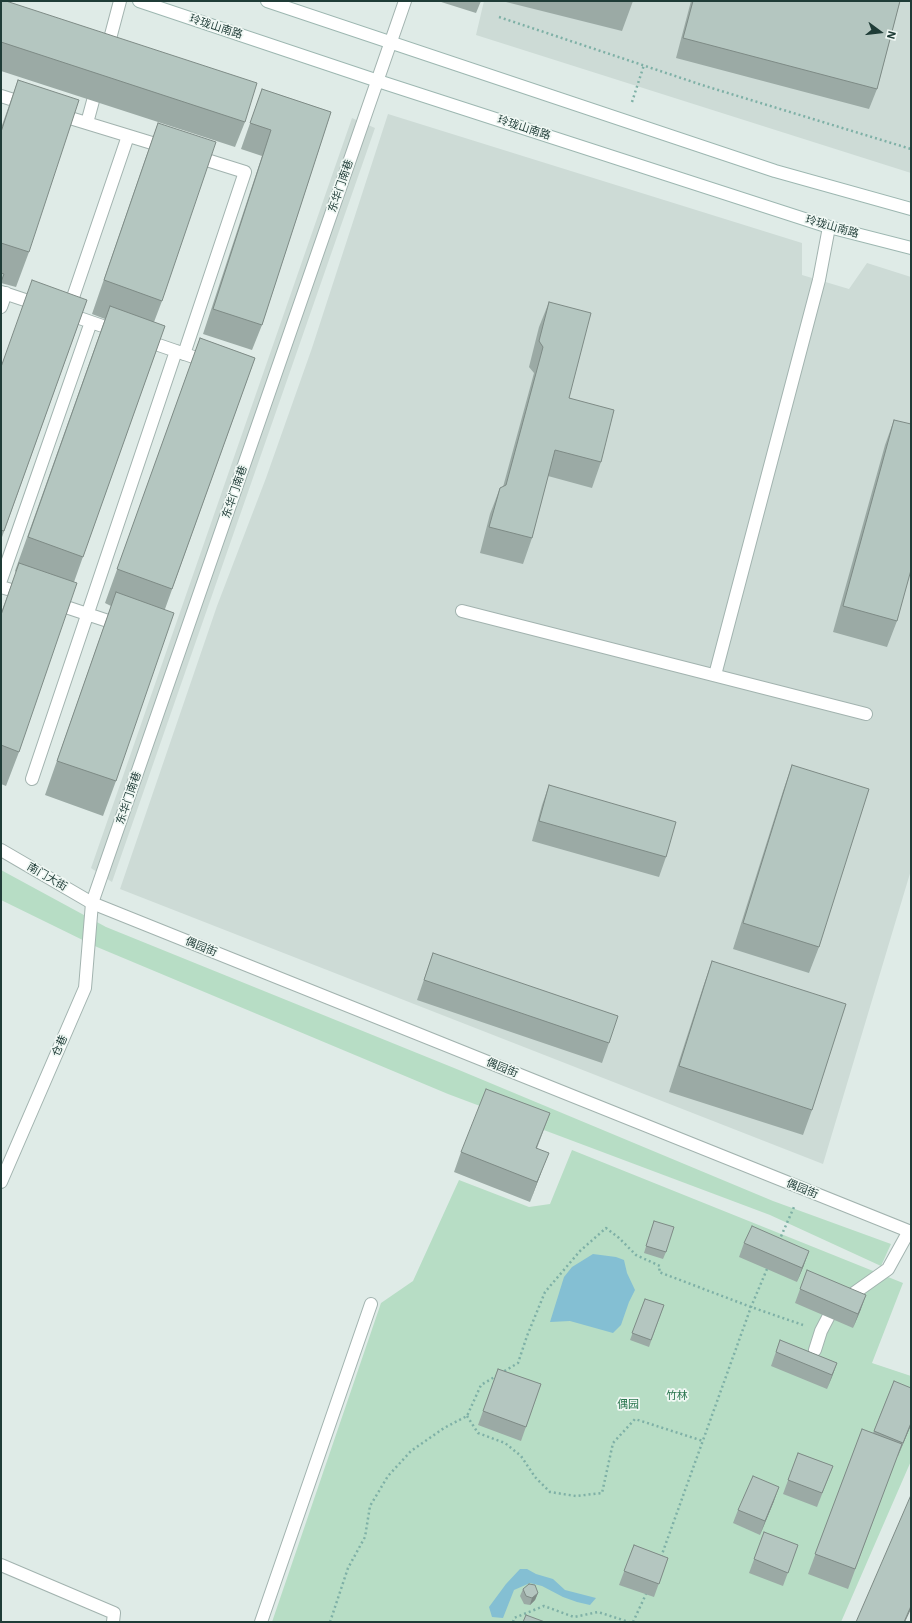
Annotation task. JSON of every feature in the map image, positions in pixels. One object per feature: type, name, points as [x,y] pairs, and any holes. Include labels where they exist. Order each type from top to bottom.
[{"type":"street","points":[[103,62],[120,1]]},
{"type":"street","name":"玲珑山南路","points":[[139,1],[378,81],[829,227],[911,248]]},
{"type":"street","points":[[266,1],[805,181],[911,209]]},
{"type":"street","name":"东华门南巷","points":[[92,903],[405,1]]},
{"type":"street","points":[[87,123],[99,77]]},
{"type":"street","points":[[1,96],[245,172],[88,614],[32,780]]},
{"type":"street","points":[[67,314],[128,136]]},
{"type":"street","points":[[715,675],[819,280],[829,227]]},
{"type":"street","points":[[1,307],[3,292],[220,366]]},
{"type":"street","points":[[1,580],[91,322]]},
{"type":"street","points":[[1,587],[133,629]]},
{"type":"street","points":[[462,611],[866,714]]},
{"type":"street","name":"南门大街","points":[[1,850],[92,903]]},
{"type":"street","name":"仓巷","points":[[1,1182],[85,988],[92,903]]},
{"type":"street","name":"偶园街","points":[[92,903],[910,1232]]},
{"type":"street","points":[[815,1350],[821,1332],[833,1308],[888,1269],[910,1232]]},
{"type":"street","points":[[261,1622],[371,1304]]},
{"type":"street","points":[[1,1565],[114,1612],[113,1622]]},
{"type":"path","points":[[499,18],[705,86],[911,149]]},
{"type":"path","points":[[625,122],[644,65]]},
{"type":"path","points":[[778,1245],[801,1188]]},
{"type":"path","points":[[330,1622],[348,1568],[365,1537],[370,1506],[388,1476],[411,1451],[444,1428],[467,1416],[481,1385],[518,1363],[545,1292],[580,1251],[606,1228],[619,1238],[636,1255],[660,1266],[659,1272],[751,1308],[821,1332]]},
{"type":"path","points":[[659,1563],[751,1308],[767,1269]]},
{"type":"path","points":[[467,1416],[478,1433],[505,1443],[521,1456],[534,1477],[550,1492],[576,1496],[602,1494],[613,1443],[635,1419],[703,1441]]},
{"type":"path","points":[[633,1622],[648,1591]]},
{"type":"path","points":[[513,1622],[514,1618],[544,1606],[574,1617],[598,1612],[629,1622]]},
{"type":"shaded area","points":[[484,1],[911,1],[911,173],[476,35]]},
{"type":"shaded area","points":[[388,114],[802,243],[802,275],[849,289],[867,263],[911,277],[911,870],[823,1164],[120,889],[217,606],[266,478],[312,348]]},
{"type":"shaded area","points":[[352,118],[375,128],[112,882],[91,868]]},
{"type":"green space","points":[[1,870],[106,927],[459,1070],[773,1201],[891,1244],[881,1266],[770,1215],[448,1094],[97,947],[1,900]]},
{"type":"green space","name":"偶园","points":[[572,1150],[903,1283],[872,1363],[911,1376],[911,1461],[841,1622],[272,1622],[381,1303],[413,1281],[459,1180],[529,1207],[550,1204]]},
{"type":"water","points":[[593,1254],[616,1257],[624,1260],[627,1273],[635,1290],[621,1325],[613,1333],[570,1321],[550,1322],[564,1277],[572,1267]]},
{"type":"water","points":[[520,1569],[527,1569],[536,1574],[553,1579],[565,1590],[596,1598],[590,1605],[563,1597],[542,1586],[530,1583],[514,1590],[503,1618],[492,1617],[489,1607],[506,1584]]},
{"type":"building","points":[[1,1],[6,1],[257,83],[245,122],[1,42]]},
{"type":"building","points":[[693,1],[900,1],[877,89],[683,38]]},
{"type":"building","points":[[18,80],[79,100],[29,252],[1,243],[1,132]]},
{"type":"building","points":[[262,89],[331,112],[262,325],[213,309],[271,130],[250,123]]},
{"type":"building","points":[[158,123],[216,142],[162,301],[104,280]]},
{"type":"building","points":[[1,273],[4,274],[1,282]]},
{"type":"building","points":[[32,280],[87,300],[4,531],[1,530],[1,367]]},
{"type":"building","points":[[549,302],[591,313],[569,398],[614,410],[601,462],[555,450],[532,538],[489,527],[500,488],[506,485],[543,347],[539,341]]},
{"type":"building","points":[[110,306],[165,326],[83,557],[28,537]]},
{"type":"building","points":[[200,338],[255,358],[172,589],[117,569]]},
{"type":"building","points":[[894,420],[911,424],[911,570],[897,621],[843,606]]},
{"type":"building","points":[[19,563],[77,583],[19,752],[1,745],[1,615]]},
{"type":"building","points":[[116,592],[174,613],[116,781],[57,761]]},
{"type":"building","points":[[792,765],[869,789],[819,947],[743,923]]},
{"type":"building","points":[[549,785],[676,822],[666,857],[539,821]]},
{"type":"building","points":[[433,953],[618,1016],[609,1043],[424,980]]},
{"type":"building","points":[[712,961],[846,1004],[812,1110],[679,1066]]},
{"type":"building","points":[[486,1089],[550,1113],[536,1148],[549,1153],[537,1182],[461,1152]]},
{"type":"building","points":[[654,1221],[674,1227],[666,1252],[646,1246]]},
{"type":"building","points":[[752,1226],[809,1251],[802,1268],[744,1243]]},
{"type":"building","points":[[807,1270],[866,1295],[858,1314],[800,1289]]},
{"type":"building","points":[[645,1299],[664,1305],[651,1340],[632,1333]]},
{"type":"building","points":[[780,1340],[837,1363],[832,1375],[776,1352]]},
{"type":"building","points":[[498,1369],[541,1384],[526,1427],[483,1411]]},
{"type":"building","points":[[894,1381],[911,1388],[911,1423],[903,1443],[874,1431]]},
{"type":"building","points":[[862,1429],[902,1444],[855,1569],[815,1554]]},
{"type":"building","points":[[798,1453],[833,1466],[822,1493],[788,1480]]},
{"type":"building","points":[[753,1476],[779,1487],[765,1521],[738,1510]]},
{"type":"building","points":[[911,1495],[911,1606],[904,1622],[856,1622]]},
{"type":"building","points":[[764,1532],[798,1545],[788,1573],[754,1559]]},
{"type":"building","points":[[634,1545],[668,1558],[659,1584],[624,1571]]},
{"type":"building","points":[[529,1584],[535,1585],[538,1593],[532,1598],[526,1596],[523,1589]]},
{"type":"building","points":[[526,1615],[545,1622],[523,1622]]},
{"type":"park label","name":"竹林","points":[[677,1396]]}]
